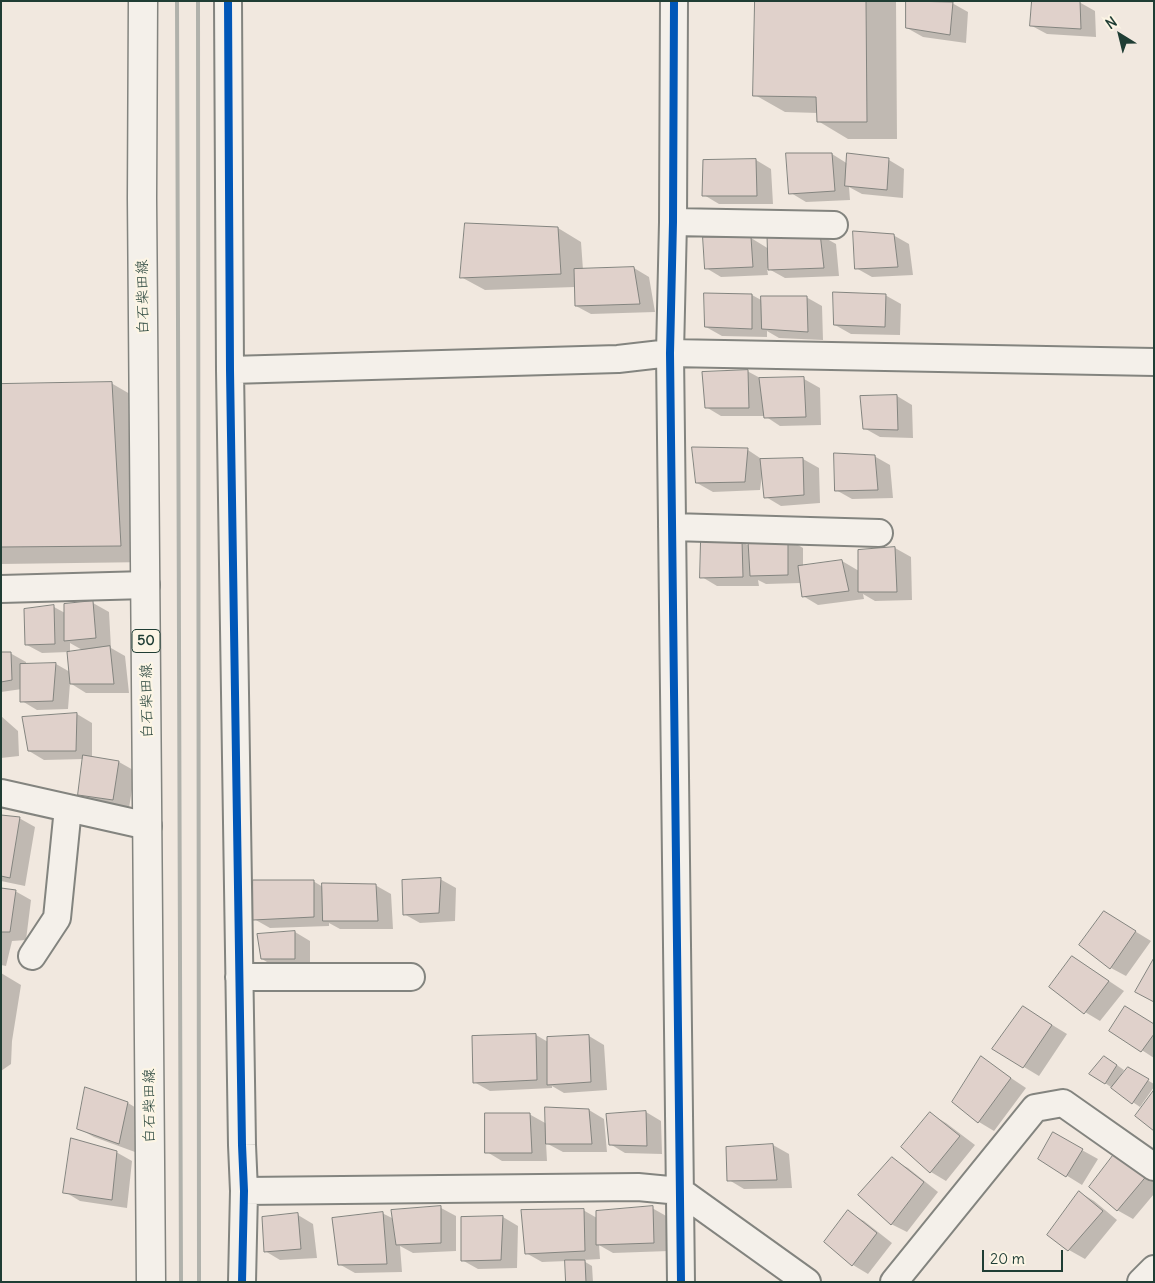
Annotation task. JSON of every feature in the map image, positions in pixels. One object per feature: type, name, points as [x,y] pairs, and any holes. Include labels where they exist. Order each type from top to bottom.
[{"type":"main road","name":"白石柴田線","points":[[143,1],[142,198],[152,1282]]},
{"type":"street","points":[[228,1],[230,370],[244,1191],[242,1282]]},
{"type":"street","points":[[674,1],[673,222],[670,354],[682,1282]]},
{"type":"street","points":[[673,222],[834,225]]},
{"type":"street","points":[[230,370],[618,359],[670,354],[1154,362]]},
{"type":"street","points":[[672,527],[879,533]]},
{"type":"street","points":[[1,589],[146,585]]},
{"type":"street","points":[[1,793],[148,826]]},
{"type":"street","points":[[32,956],[57,918],[68,808]]},
{"type":"street","points":[[239,977],[411,977]]},
{"type":"street","points":[[894,1282],[1035,1108],[1062,1103],[1154,1167]]},
{"type":"street","points":[[244,1191],[638,1186],[680,1191],[807,1282]]},
{"type":"street","points":[[1141,1282],[1154,1269]]},
{"type":"building","points":[[755,1],[866,1],[867,122],[817,122],[816,97],[753,96]]},
{"type":"building","points":[[906,1],[953,2],[950,35],[906,28]]},
{"type":"building","points":[[1032,1],[1080,1],[1081,29],[1030,26]]},
{"type":"building","points":[[786,153],[832,153],[835,191],[789,194]]},
{"type":"building","points":[[847,153],[889,158],[887,190],[845,186]]},
{"type":"building","points":[[756,159],[757,196],[702,196],[703,160]]},
{"type":"building","points":[[465,223],[558,227],[561,274],[460,278]]},
{"type":"building","points":[[853,231],[894,234],[898,267],[855,269]]},
{"type":"building","points":[[820,233],[824,268],[768,270],[767,235]]},
{"type":"building","points":[[703,237],[751,237],[753,267],[705,269]]},
{"type":"building","points":[[634,267],[640,304],[575,306],[574,269]]},
{"type":"building","points":[[833,292],[886,294],[885,327],[834,325]]},
{"type":"building","points":[[704,293],[752,294],[752,329],[705,327]]},
{"type":"building","points":[[761,296],[807,296],[808,332],[762,329]]},
{"type":"building","points":[[748,370],[749,408],[705,408],[702,372]]},
{"type":"building","points":[[804,377],[806,417],[764,418],[759,378]]},
{"type":"building","points":[[112,382],[121,546],[1,547],[1,384]]},
{"type":"building","points":[[897,395],[898,430],[863,429],[860,396]]},
{"type":"building","points":[[692,447],[748,448],[745,482],[696,483]]},
{"type":"building","points":[[834,453],[875,455],[878,490],[835,491]]},
{"type":"building","points":[[803,458],[804,495],[764,498],[760,459]]},
{"type":"building","points":[[788,537],[788,575],[750,576],[748,541]]},
{"type":"building","points":[[701,539],[742,540],[743,577],[700,578]]},
{"type":"building","points":[[895,547],[897,592],[858,592],[858,550]]},
{"type":"building","points":[[842,560],[849,591],[802,597],[798,566]]},
{"type":"building","points":[[93,601],[96,638],[64,641],[64,604]]},
{"type":"building","points":[[54,605],[55,644],[25,645],[24,609]]},
{"type":"building","points":[[110,646],[114,684],[70,684],[67,652]]},
{"type":"building","points":[[1,652],[11,652],[12,680],[1,682]]},
{"type":"building","points":[[56,663],[53,701],[20,702],[20,664]]},
{"type":"building","points":[[77,713],[76,751],[28,751],[22,717]]},
{"type":"building","points":[[83,755],[119,761],[113,800],[78,795]]},
{"type":"building","points":[[1,815],[20,817],[10,878],[1,876]]},
{"type":"building","points":[[441,878],[439,913],[403,915],[402,880]]},
{"type":"building","points":[[253,880],[314,880],[314,917],[253,920]]},
{"type":"building","points":[[322,883],[376,884],[378,921],[323,921]]},
{"type":"building","points":[[1,888],[16,890],[10,932],[1,932]]},
{"type":"building","points":[[1104,911],[1136,931],[1110,969],[1079,945]]},
{"type":"building","points":[[295,931],[295,959],[261,959],[257,934]]},
{"type":"building","points":[[1072,956],[1109,981],[1084,1014],[1049,987]]},
{"type":"building","points":[[1154,958],[1154,1002],[1135,992]]},
{"type":"building","points":[[1023,1006],[1052,1025],[1023,1068],[992,1049]]},
{"type":"building","points":[[1125,1006],[1154,1024],[1154,1034],[1141,1052],[1109,1031]]},
{"type":"building","points":[[536,1034],[537,1080],[473,1083],[472,1036]]},
{"type":"building","points":[[589,1035],[591,1082],[547,1085],[547,1037]]},
{"type":"building","points":[[981,1056],[1011,1078],[978,1123],[952,1102]]},
{"type":"building","points":[[1104,1056],[1117,1065],[1105,1084],[1089,1074]]},
{"type":"building","points":[[1128,1067],[1149,1079],[1132,1104],[1111,1088]]},
{"type":"building","points":[[85,1087],[128,1102],[119,1144],[77,1129]]},
{"type":"building","points":[[1154,1090],[1154,1131],[1135,1116]]},
{"type":"building","points":[[545,1107],[589,1109],[592,1144],[546,1144]]},
{"type":"building","points":[[646,1111],[647,1146],[609,1145],[606,1114]]},
{"type":"building","points":[[930,1112],[960,1136],[930,1173],[901,1147]]},
{"type":"building","points":[[485,1113],[530,1113],[532,1153],[485,1153]]},
{"type":"building","points":[[1053,1132],[1083,1149],[1066,1177],[1038,1159]]},
{"type":"building","points":[[71,1138],[117,1151],[112,1200],[63,1193]]},
{"type":"building","points":[[773,1144],[777,1180],[727,1181],[726,1147]]},
{"type":"building","points":[[1118,1149],[1149,1173],[1117,1211],[1089,1187]]},
{"type":"building","points":[[892,1157],[924,1182],[891,1225],[858,1195]]},
{"type":"building","points":[[1079,1191],[1103,1211],[1068,1251],[1047,1235]]},
{"type":"building","points":[[441,1206],[441,1243],[396,1245],[391,1210]]},
{"type":"building","points":[[653,1206],[654,1243],[596,1245],[596,1211]]},
{"type":"building","points":[[584,1209],[585,1251],[525,1254],[521,1210]]},
{"type":"building","points":[[848,1210],[877,1233],[852,1266],[824,1242]]},
{"type":"building","points":[[383,1212],[387,1264],[338,1265],[332,1218]]},
{"type":"building","points":[[298,1213],[301,1249],[264,1252],[262,1217]]},
{"type":"building","points":[[503,1216],[501,1260],[461,1261],[461,1217]]},
{"type":"building","points":[[565,1260],[585,1260],[586,1282],[566,1282]]},
{"type":"railway","points":[[177,1],[181,1282]]},
{"type":"railway","points":[[198,1],[199,1282]]},
{"type":"cycle path","points":[[228,1],[230,370],[244,1191],[242,1282]]},
{"type":"cycle path","points":[[674,1],[673,222],[670,353],[681,1282]]}]
